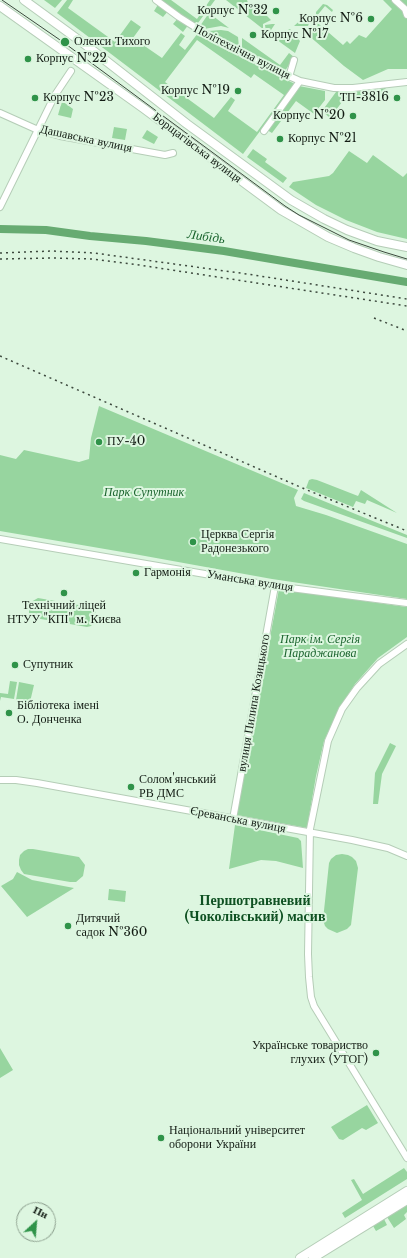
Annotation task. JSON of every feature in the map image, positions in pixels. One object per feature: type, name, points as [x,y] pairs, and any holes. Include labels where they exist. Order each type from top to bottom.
[{"type":"main road","name":"Борщагівська вулиця","points":[[24,0],[87,46],[182,120],[291,200],[346,230],[377,241],[407,247]]},
{"type":"main road","name":"Борщагівська вулиця","points":[[0,6],[143,108],[281,210],[328,237],[379,258],[407,265]]},
{"type":"main road","points":[[300,1258],[407,1191]]},
{"type":"main road","points":[[313,1258],[407,1200]]},
{"type":"street","name":"Політехнічна вулиця","points":[[156,0],[195,28],[217,41],[300,81],[334,88],[353,88],[407,82]]},
{"type":"street","points":[[395,0],[405,9],[407,14]]},
{"type":"street","points":[[195,28],[199,21]]},
{"type":"street","points":[[289,77],[294,60]]},
{"type":"street","points":[[0,207],[55,95],[71,70]]},
{"type":"street","points":[[264,131],[300,81]]},
{"type":"street","name":"Дашавська вулиця","points":[[0,113],[38,130],[60,136],[163,155],[173,153]]},
{"type":"street","name":"Уманська вулиця","points":[[0,538],[275,586],[407,603]]},
{"type":"street","name":"вулиця Пилипа Козицького","points":[[233,819],[275,586]]},
{"type":"street","points":[[407,644],[379,664],[357,688],[342,709],[328,741],[321,770],[310,834],[308,970],[311,997],[314,1006],[407,1158]]},
{"type":"street","name":"Єреванська вулиця","points":[[0,780],[16,780],[37,783],[382,846],[407,856]]},
{"type":"green space","points":[[44,0],[62,0],[55,8]]},
{"type":"green space","points":[[67,0],[73,0],[68,8],[115,42],[131,20],[141,27],[133,38],[162,58],[181,33],[185,36],[179,45],[185,50],[198,33],[214,44],[295,84],[243,154],[57,13]],"holes":[[[197,40],[251,78],[254,74],[284,95],[257,132],[228,111],[235,100],[231,97],[214,118],[165,82]]]},
{"type":"green space","points":[[156,0],[171,0],[197,19],[210,0],[215,0],[195,27],[189,24],[183,32],[173,24],[179,17],[169,10],[163,17],[154,11],[159,3]]},
{"type":"green space","points":[[226,0],[247,0],[249,6],[267,16],[271,20],[263,24],[263,29]]},
{"type":"green space","points":[[383,0],[407,0],[407,69],[388,69],[363,80],[308,35],[313,19],[343,45],[347,41],[350,44],[359,35],[366,38],[392,9]]},
{"type":"green space","points":[[323,4],[327,5],[333,10],[332,12],[325,6],[316,17],[316,12]]},
{"type":"green space","points":[[209,13],[229,28],[221,26],[204,29],[200,26]]},
{"type":"green space","points":[[307,14],[310,20],[308,26],[294,26]]},
{"type":"green space","points":[[275,24],[271,30],[283,37],[290,29],[300,41],[295,53],[266,32],[265,25]]},
{"type":"green space","points":[[208,31],[228,31],[238,37],[239,47]]},
{"type":"green space","points":[[242,38],[280,65],[289,53],[294,57],[285,71],[242,48]]},
{"type":"green space","points":[[299,86],[325,91],[325,100],[314,114],[296,101],[272,133],[267,130]]},
{"type":"green space","points":[[385,88],[387,90],[380,101],[373,102],[345,98],[330,118],[322,111],[336,92],[365,91]]},
{"type":"green space","points":[[62,101],[73,109],[71,118],[58,115]]},
{"type":"green space","points":[[114,127],[127,129],[125,140],[112,138]]},
{"type":"green space","points":[[147,130],[158,137],[154,144],[142,138]]},
{"type":"green space","points":[[253,149],[267,159],[265,162],[287,178],[283,183],[247,157]]},
{"type":"green space","points":[[349,151],[367,163],[373,155],[403,177],[407,173],[407,239],[377,232],[346,220],[316,205],[289,187],[293,182],[329,176],[333,173]]},
{"type":"green space","name":"Парк Супутник","points":[[99,406],[298,490],[294,498],[296,506],[326,515],[407,544],[407,599],[272,579],[0,531],[0,455],[16,459],[24,450],[79,462],[89,459],[91,438]]},
{"type":"green space","points":[[312,479],[358,496],[361,490],[397,513],[367,500],[365,504],[356,501],[353,507],[306,488],[309,480]]},
{"type":"green space","points":[[304,493],[407,535],[407,538],[304,501],[301,499]]},
{"type":"green space","name":"Парк ім. Сергія Параджанова","points":[[279,589],[407,607],[407,637],[378,658],[355,684],[339,709],[324,741],[307,828],[237,815]]},
{"type":"green space","points":[[38,598],[90,607],[96,612],[94,622],[91,626],[87,627],[35,618],[29,613],[29,607],[31,602]]},
{"type":"green space","points":[[10,681],[17,682],[14,699],[1,697],[0,701],[0,693],[8,694]]},
{"type":"green space","points":[[19,682],[34,685],[30,702],[16,700]]},
{"type":"green space","points":[[390,743],[396,746],[382,774],[378,804],[373,804],[375,773]]},
{"type":"green space","points":[[235,825],[298,838],[301,841],[303,868],[276,861],[261,860],[229,869]]},
{"type":"green space","points":[[28,849],[79,857],[85,865],[83,876],[76,882],[70,882],[24,874],[19,865],[19,860],[20,855]]},
{"type":"green space","points":[[342,854],[352,857],[356,861],[358,868],[351,925],[347,929],[337,933],[328,929],[323,920],[329,863],[336,855]]},
{"type":"green space","points":[[17,872],[32,880],[74,888],[27,917],[1,886],[13,879]]},
{"type":"green space","points":[[109,889],[126,891],[125,902],[108,900]]},
{"type":"green space","points":[[0,1048],[13,1070],[0,1078]]},
{"type":"green space","points":[[367,1105],[378,1123],[366,1130],[362,1128],[343,1140],[339,1139],[331,1127]]},
{"type":"green space","points":[[404,1168],[407,1172],[407,1179],[345,1218],[342,1213],[362,1200],[351,1180],[354,1179],[363,1194]]},
{"type":"green space","points":[[407,1204],[407,1212],[404,1215],[406,1219],[394,1228],[387,1217]]},
{"type":"green space","points":[[384,1219],[387,1225],[376,1231],[373,1226]]},
{"type":"waterway","name":"Либідь","points":[[0,229],[46,230],[224,251],[407,282]]},
{"type":"tram line","points":[[2,0],[63,42],[299,215],[349,240],[407,259]]},
{"type":"railway","points":[[0,253],[52,251],[94,253],[247,274],[407,299]]},
{"type":"railway","points":[[0,259],[93,259],[407,306]]},
{"type":"railway","points":[[374,318],[407,331]]},
{"type":"railway","points":[[0,356],[307,490],[407,531]]},
{"type":"place","name":"Корпус №32","points":[[276,11]]},
{"type":"place","name":"Корпус №6","points":[[371,19]]},
{"type":"place","name":"Корпус №17","points":[[253,35]]},
{"type":"place","name":"Олекси Тихого","points":[[65,42]]},
{"type":"place","name":"Корпус №22","points":[[28,59]]},
{"type":"place","name":"Корпус №19","points":[[238,91]]},
{"type":"place","name":"Корпус №23","points":[[35,98]]},
{"type":"place","name":"ТП-3816","points":[[397,98]]},
{"type":"place","name":"Корпус №20","points":[[353,116]]},
{"type":"place","name":"Корпус №21","points":[[280,139]]},
{"type":"place","name":"ПУ-40","points":[[99,442]]},
{"type":"place","name":"Церква Сергія Радонезького","points":[[193,542]]},
{"type":"place","name":"Гармонія","points":[[136,573]]},
{"type":"place","name":"Технічний ліцей НТУУ \"КПІ\" м. Києва","points":[[64,593]]},
{"type":"place","name":"Супутник","points":[[15,665]]},
{"type":"place","name":"Бібліотека імені О. Донченка","points":[[9,713]]},
{"type":"place","name":"Солом'янський РВ ДМС","points":[[131,787]]},
{"type":"place","name":"Дитячий садок №360","points":[[68,926]]},
{"type":"place","name":"Українське товариство глухих (УТОГ)","points":[[376,1053]]},
{"type":"place","name":"Національний університет оборони України","points":[[161,1138]]},
{"type":"district","name":"Першотравневий (Чоколівський) масив","points":[[255,910]]}]
